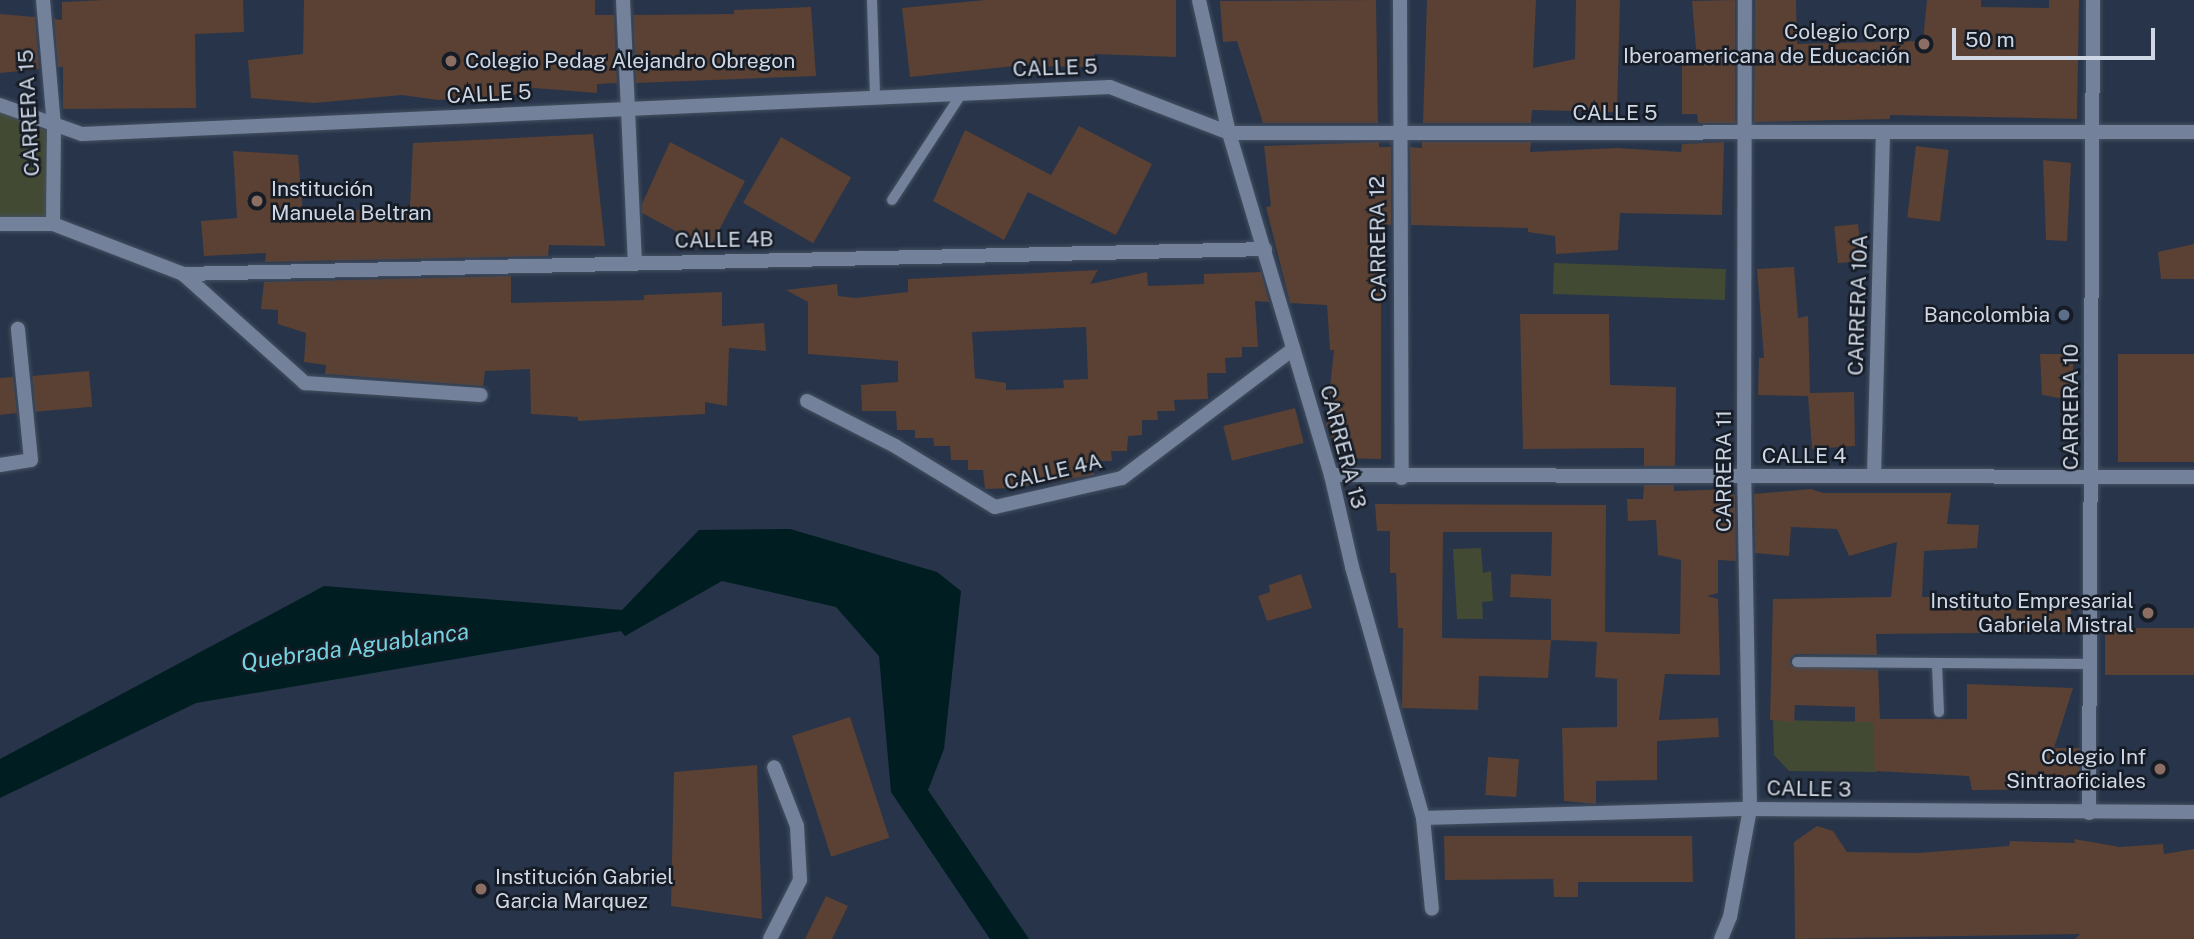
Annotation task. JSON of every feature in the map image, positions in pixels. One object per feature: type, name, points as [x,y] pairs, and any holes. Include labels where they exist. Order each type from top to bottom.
[{"type":"street","name":"CARRERA 15","points":[[43,0],[54,128],[53,224]]},
{"type":"street","points":[[623,0],[635,263]]},
{"type":"street","name":"CARRERA 13","points":[[1199,0],[1229,133],[1331,475],[1352,567],[1423,818],[1432,909]]},
{"type":"street","name":"CARRERA 12","points":[[1400,0],[1398,133],[1402,478]]},
{"type":"street","name":"CARRERA 11","points":[[1721,939],[1730,917],[1749,809],[1744,477],[1745,0]]},
{"type":"street","name":"CARRERA 10","points":[[2090,813],[2088,664],[2092,476],[2093,0]]},
{"type":"street","name":"CALLE 5","points":[[0,105],[54,128],[82,134],[1110,87],[1229,133],[2194,132]]},
{"type":"street","name":"CARRERA 10A","points":[[1874,477],[1883,134]]},
{"type":"street","points":[[0,224],[53,224],[183,274],[305,383],[481,395]]},
{"type":"street","name":"CALLE 4B","points":[[183,274],[1265,248]]},
{"type":"street","points":[[0,465],[31,460],[18,329]]},
{"type":"street","name":"CALLE 4A","points":[[807,401],[895,446],[995,507],[1122,478],[1293,349]]},
{"type":"street","name":"CALLE 4","points":[[1331,475],[1402,478],[2194,477]]},
{"type":"street","points":[[770,939],[800,880],[797,825],[774,767]]},
{"type":"street","name":"CALLE 3","points":[[1423,818],[1749,809],[2194,812]]},
{"type":"lane","points":[[872,0],[875,97]]},
{"type":"lane","points":[[892,200],[962,93]]},
{"type":"lane","points":[[1797,662],[2088,664]]},
{"type":"lane","points":[[1937,665],[1939,712]]},
{"type":"shaded area","points":[[0,112],[46,130],[51,222],[0,222]]},
{"type":"shaded area","points":[[1554,263],[1726,269],[1725,300],[1553,294]]},
{"type":"shaded area","points":[[1481,548],[1483,573],[1491,571],[1493,601],[1482,602],[1483,619],[1457,619],[1453,549]]},
{"type":"shaded area","points":[[1773,720],[1874,722],[1877,772],[1789,771],[1774,755]]},
{"type":"water","name":"Quebrada Aguablanca","points":[[790,529],[937,572],[961,591],[944,749],[928,790],[1029,939],[990,939],[891,792],[879,656],[836,607],[722,581],[625,636],[621,631],[196,703],[0,798],[0,759],[324,586],[622,610],[699,530]]},
{"type":"building","points":[[243,0],[244,32],[195,34],[196,108],[63,109],[63,67],[58,67],[54,19],[62,20],[62,2]]},
{"type":"building","points":[[304,0],[595,0],[595,15],[614,15],[617,83],[597,84],[597,93],[522,87],[520,95],[438,100],[402,95],[314,103],[251,98],[248,60],[303,54]]},
{"type":"building","points":[[985,0],[1176,0],[1176,57],[1094,54],[1094,67],[1014,66],[910,77],[902,8]]},
{"type":"building","points":[[1376,0],[1378,123],[1263,123],[1237,41],[1223,42],[1220,1]]},
{"type":"building","points":[[1427,0],[1536,0],[1533,68],[1575,59],[1576,0],[1620,0],[1617,112],[1532,110],[1531,123],[1423,123]]},
{"type":"building","points":[[1735,0],[1735,123],[1698,123],[1697,114],[1682,114],[1682,59],[1697,60],[1692,1]]},
{"type":"building","points":[[1755,0],[1796,0],[1797,44],[1923,41],[1927,0],[1981,0],[1981,7],[2049,8],[2049,0],[2079,0],[2077,119],[1890,115],[1890,119],[1754,122]]},
{"type":"building","points":[[811,7],[816,76],[636,83],[633,15],[734,14],[734,10]]},
{"type":"building","points":[[0,14],[35,17],[39,69],[0,73]]},
{"type":"building","points":[[1079,126],[1152,164],[1116,235],[1028,192],[1004,240],[933,201],[965,130],[1051,175]]},
{"type":"building","points":[[593,134],[605,246],[549,245],[548,256],[265,262],[266,253],[204,256],[201,221],[237,218],[233,151],[298,155],[303,214],[410,206],[413,143]]},
{"type":"building","points":[[781,137],[851,177],[813,243],[743,203]]},
{"type":"building","points":[[670,142],[745,181],[709,249],[642,213],[642,204]]},
{"type":"building","points":[[1379,142],[1379,147],[1391,147],[1391,225],[1383,224],[1381,277],[1381,459],[1340,458],[1326,425],[1334,350],[1330,350],[1327,305],[1290,303],[1266,207],[1271,206],[1264,146]]},
{"type":"building","points":[[1422,142],[1531,142],[1530,152],[1617,148],[1681,152],[1682,144],[1724,142],[1722,215],[1620,213],[1618,250],[1556,254],[1555,236],[1528,232],[1528,228],[1411,225],[1410,147],[1422,148]]},
{"type":"building","points":[[1916,146],[1949,150],[1940,221],[1907,217]]},
{"type":"building","points":[[2043,160],[2071,163],[2067,241],[2046,240]]},
{"type":"building","points":[[1858,224],[1862,261],[1838,263],[1834,227]]},
{"type":"building","points":[[2194,244],[2194,279],[2161,279],[2158,252]]},
{"type":"building","points":[[1794,267],[1798,318],[1808,316],[1810,393],[1854,392],[1855,446],[1812,449],[1808,396],[1758,395],[1759,358],[1764,358],[1757,269]]},
{"type":"building","points":[[1098,270],[1090,284],[1147,272],[1148,286],[1204,284],[1204,274],[1261,272],[1269,302],[1255,301],[1258,347],[1242,347],[1242,357],[1225,358],[1226,373],[1207,373],[1208,399],[1174,400],[1175,411],[1157,411],[1158,420],[1142,420],[1142,435],[1128,436],[1127,451],[1111,451],[1112,461],[1093,461],[1094,475],[1013,488],[985,489],[983,470],[968,470],[968,460],[951,460],[950,446],[934,446],[933,438],[915,438],[915,430],[897,430],[896,411],[862,411],[861,385],[898,382],[898,361],[808,354],[808,302],[786,290],[837,284],[838,296],[855,298],[908,292],[908,279]],"holes":[[[1086,327],[1088,379],[1063,380],[1064,388],[1006,390],[1006,383],[975,378],[972,332]]]},
{"type":"building","points":[[511,276],[511,303],[644,300],[644,295],[722,292],[722,326],[764,323],[766,351],[729,348],[727,406],[705,402],[705,414],[578,421],[578,417],[531,414],[530,369],[485,371],[483,386],[325,374],[326,365],[304,362],[306,333],[278,324],[278,310],[261,309],[264,282]]},
{"type":"building","points":[[1520,314],[1609,314],[1610,385],[1676,387],[1675,466],[1644,466],[1644,448],[1523,449]]},
{"type":"building","points":[[2040,354],[2074,354],[2071,400],[2042,395]]},
{"type":"building","points":[[2118,354],[2194,354],[2194,462],[2118,462]]},
{"type":"building","points":[[89,371],[92,407],[35,412],[32,376]]},
{"type":"building","points":[[13,377],[17,413],[0,415],[0,378]]},
{"type":"building","points":[[1295,408],[1304,443],[1232,461],[1223,426]]},
{"type":"building","points":[[1644,485],[1674,485],[1674,491],[1732,489],[1735,496],[1736,561],[1718,560],[1718,593],[1707,596],[1718,599],[1720,675],[1665,674],[1659,720],[1718,718],[1719,737],[1657,741],[1657,780],[1596,781],[1596,804],[1564,801],[1562,728],[1617,727],[1617,679],[1595,677],[1597,642],[1551,640],[1548,678],[1479,676],[1478,710],[1402,708],[1403,628],[1398,628],[1396,573],[1390,573],[1390,531],[1377,531],[1375,504],[1606,505],[1605,632],[1680,634],[1681,560],[1658,555],[1656,520],[1628,521],[1627,499],[1643,499]],"holes":[[[1443,532],[1552,532],[1551,576],[1511,574],[1510,597],[1551,599],[1551,640],[1442,638]]]},
{"type":"building","points":[[1811,489],[1823,493],[1951,493],[1947,524],[1979,525],[1977,548],[1924,551],[1922,597],[2003,596],[2007,609],[2071,609],[2072,632],[1876,634],[1877,655],[1796,654],[1790,659],[1791,666],[1878,670],[1880,719],[1967,719],[1967,684],[2073,688],[2054,748],[2080,748],[2079,789],[1972,790],[1969,776],[1875,771],[1873,722],[1855,722],[1855,707],[1795,705],[1794,722],[1770,720],[1773,599],[1891,597],[1897,542],[1849,556],[1837,529],[1791,527],[1789,556],[1755,553],[1754,494]]},
{"type":"building","points":[[1301,574],[1312,608],[1267,621],[1258,596],[1270,592],[1269,585]]},
{"type":"building","points":[[2105,628],[2194,628],[2194,675],[2105,675]]},
{"type":"building","points":[[850,717],[889,838],[831,857],[792,736]]},
{"type":"building","points":[[1488,757],[1519,759],[1516,797],[1485,795]]},
{"type":"building","points":[[757,765],[762,919],[671,906],[674,772]]},
{"type":"building","points":[[1817,826],[1833,831],[1847,852],[1918,853],[2009,846],[2010,841],[2075,843],[2074,839],[2120,847],[2163,844],[2164,854],[2194,849],[2194,939],[2075,939],[2080,934],[1795,939],[1794,842]]},
{"type":"building","points":[[1444,836],[1692,836],[1693,882],[1578,882],[1578,897],[1554,897],[1553,879],[1445,880]]},
{"type":"building","points":[[826,896],[848,906],[832,939],[805,939]]},
{"type":"place","name":"Colegio Corp Iberoamericana de Educación","points":[[1924,44]]},
{"type":"place","name":"Colegio Pedag Alejandro Obregon","points":[[451,61]]},
{"type":"place","name":"Institución Manuela Beltran","points":[[257,201]]},
{"type":"place","name":"Bancolombia","points":[[2064,315]]},
{"type":"place","name":"Instituto Empresarial Gabriela Mistral","points":[[2148,613]]},
{"type":"place","name":"Colegio Inf Sintraoficiales","points":[[2160,769]]},
{"type":"place","name":"Institución Gabriel Garcia Marquez","points":[[481,889]]}]
